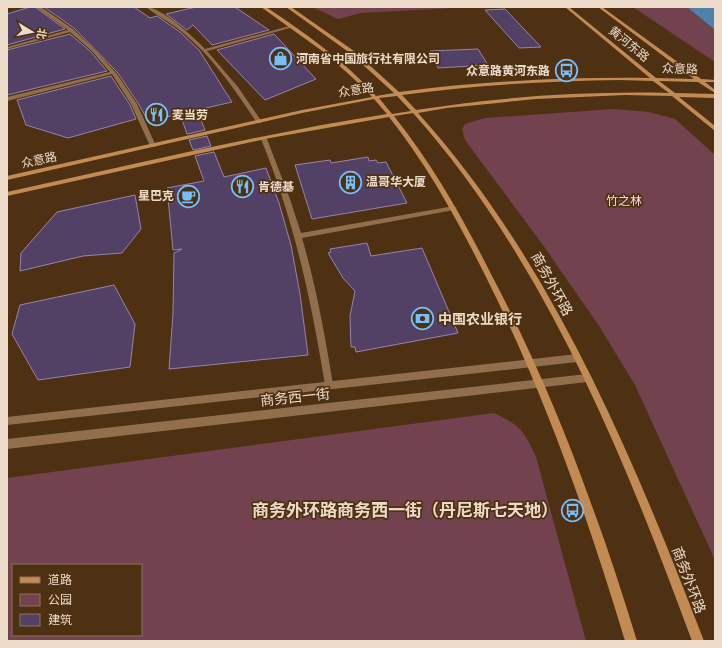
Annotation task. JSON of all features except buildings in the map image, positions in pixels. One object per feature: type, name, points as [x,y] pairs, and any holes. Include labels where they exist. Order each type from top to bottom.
[{"type":"main road","points":[[263,7],[292,26],[332,58],[375,98],[389,114],[439,181],[500,298],[560,433],[598,536],[631,641]]},
{"type":"main road","name":"商务外环路","points":[[288,7],[319,27],[353,53],[398,94],[437,136],[469,178],[516,247],[551,306],[609,424],[658,536],[698,641]]},
{"type":"main road","name":"黄河东路","points":[[567,7],[715,129]]},
{"type":"main road","name":"黄河东路","points":[[600,7],[715,92]]},
{"type":"main road","name":"众意路","points":[[7,178],[337,104],[398,94],[461,86],[597,78],[715,81]]},
{"type":"main road","name":"众意路","points":[[7,194],[264,139],[413,110],[472,102],[540,97],[675,95],[715,96]]},
{"type":"street","points":[[38,7],[72,30],[90,47],[134,104],[153,146]]},
{"type":"street","points":[[152,8],[181,29],[205,50],[235,84],[259,122]]},
{"type":"street","points":[[205,50],[292,26]]},
{"type":"street","points":[[7,48],[72,30]]},
{"type":"street","points":[[7,99],[112,74]]},
{"type":"street","points":[[264,139],[281,177],[299,236],[318,314],[330,386]]},
{"type":"street","points":[[299,236],[454,208]]},
{"type":"street","name":"商务西一街","points":[[7,421],[577,358]]},
{"type":"street","name":"商务西一街","points":[[7,444],[587,378]]},
{"type":"green space","points":[[312,7],[472,7],[361,13],[338,19]]},
{"type":"green space","points":[[633,7],[687,7],[715,30],[715,62]]},
{"type":"green space","name":"竹之林","points":[[614,109],[649,112],[675,119],[715,155],[715,560],[635,385],[599,326],[543,245],[465,140],[462,129],[465,124],[485,118]]},
{"type":"green space","points":[[494,413],[521,430],[536,457],[586,641],[7,641],[7,478]]},
{"type":"water","points":[[687,7],[715,7],[715,30]]},
{"type":"place","name":"河南省中国旅行社有限公司","points":[[281,59]]},
{"type":"place","name":"众意路黄河东路","points":[[566,71]]},
{"type":"place","name":"麦当劳","points":[[156,115]]},
{"type":"place","name":"温哥华大厦","points":[[351,182]]},
{"type":"place","name":"肯德基","points":[[242,187]]},
{"type":"place","name":"星巴克","points":[[189,196]]},
{"type":"place","name":"中国农业银行","points":[[422,319]]},
{"type":"place","name":"商务外环路商务西一街（丹尼斯七天地）","points":[[573,510]]}]
